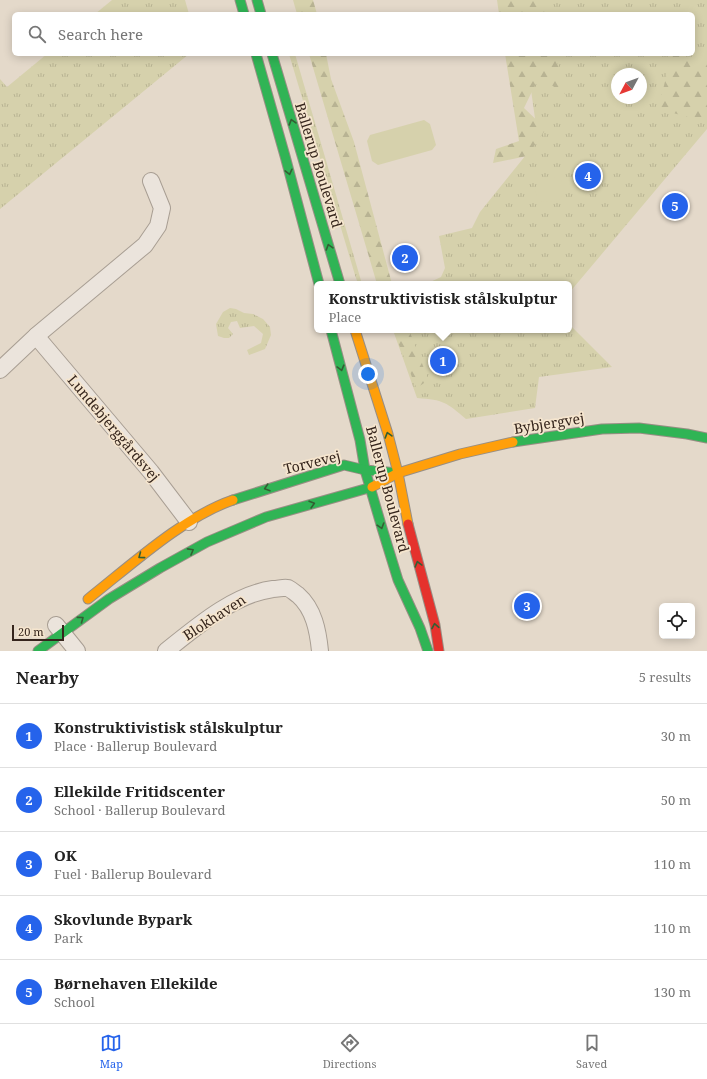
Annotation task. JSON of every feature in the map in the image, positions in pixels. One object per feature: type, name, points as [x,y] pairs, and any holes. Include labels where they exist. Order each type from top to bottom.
[{"type":"street","points":[[240,0],[243,12]]},
{"type":"street","points":[[257,0],[260,12]]},
{"type":"street","name":"Ballerup Boulevard","points":[[257,56],[318,281]]},
{"type":"street","name":"Ballerup Boulevard","points":[[273,56],[339,281]]},
{"type":"street","points":[[0,370],[36,336],[146,245],[158,226],[162,208],[151,181]]},
{"type":"street","name":"Ballerup Boulevard","points":[[332,333],[360,440],[365,470],[370,488],[398,580],[420,628],[428,651]]},
{"type":"street","name":"Ballerup Boulevard","points":[[356,333],[388,434],[398,473],[407,522],[435,625],[439,651]]},
{"type":"street","name":"Lundebjerggårdsvej","points":[[36,336],[151,472],[189,522]]},
{"type":"street","name":"Bybjergvej","points":[[398,473],[460,454],[517,442],[602,429],[639,428],[707,438]]},
{"type":"street","name":"Torvevej","points":[[80,606],[122,571],[189,522],[224,503],[344,465],[365,470],[398,473]]},
{"type":"street","points":[[34,649],[55,629],[207,542],[266,517],[370,488],[398,473]]},
{"type":"street","name":"Blokhaven","points":[[166,651],[190,632],[235,601],[259,591],[287,588],[292,590],[302,599],[309,608],[320,651]]},
{"type":"street","points":[[34,649],[55,629]]},
{"type":"street","points":[[55,629],[77,651]]},
{"type":"green space","points":[[112,0],[185,0],[188,12],[97,12]]},
{"type":"green space","points":[[293,0],[313,0],[316,12],[296,12]]},
{"type":"green space","points":[[497,0],[542,0],[545,12],[499,12]]},
{"type":"green space","points":[[518,0],[707,0],[707,129],[572,289],[572,281],[432,281],[441,277],[445,268],[439,236],[472,228],[480,212],[538,140],[526,56],[695,56],[695,12],[520,12]]},
{"type":"green space","points":[[45,56],[187,56],[0,209],[0,79],[7,87]]},
{"type":"green space","points":[[290,56],[296,56],[361,281],[357,281]]},
{"type":"green space","points":[[310,56],[326,56],[331,79],[354,142],[391,281],[376,281]]},
{"type":"green space","points":[[505,56],[556,56],[565,94],[539,77],[524,108],[546,129],[527,156],[493,163],[496,149],[519,141]]},
{"type":"green space","points":[[671,56],[681,56],[707,62],[707,122],[658,109]]},
{"type":"green space","points":[[424,120],[430,124],[436,145],[432,150],[378,165],[372,161],[367,141],[370,135]]},
{"type":"green space","points":[[550,176],[561,180],[564,193],[558,202],[540,201],[537,197],[537,186],[542,180]]},
{"type":"green space","points":[[230,308],[244,313],[253,314],[263,319],[270,327],[271,335],[265,349],[249,355],[247,350],[261,343],[263,334],[254,326],[240,328],[237,321],[231,322],[228,328],[233,334],[229,338],[218,336],[216,324],[223,312]]},
{"type":"green space","points":[[572,327],[612,367],[539,377],[535,408],[466,419],[449,405],[439,401],[417,398],[394,333],[572,333]]},
{"type":"green space","points":[[394,333],[410,333],[427,376],[425,382],[416,387]]},
{"type":"traffic: fast","points":[[240,0],[243,12]]},
{"type":"traffic: fast","points":[[257,0],[260,12]]},
{"type":"traffic: fast","points":[[257,56],[318,281]]},
{"type":"traffic: fast","points":[[273,56],[339,281]]},
{"type":"traffic: fast","points":[[332,333],[360,440],[365,470],[382,528],[398,580],[420,628],[428,651]]},
{"type":"traffic: fast","points":[[513,442],[602,429],[639,428],[707,438]]},
{"type":"traffic: fast","points":[[233,500],[344,465],[365,470],[398,473]]},
{"type":"traffic: fast","points":[[38,651],[109,599],[207,542],[266,517],[372,487]]},
{"type":"traffic: slow","points":[[356,333],[388,434],[398,473],[408,524]]},
{"type":"traffic: slow","points":[[372,487],[398,473],[460,454],[513,442]]},
{"type":"traffic: slow","points":[[88,599],[176,530],[195,518],[233,500]]},
{"type":"traffic: jam","points":[[408,524],[435,625],[439,651]]},
{"type":"place","name":"Skovlunde Bypark","points":[[588,176]]},
{"type":"place","name":"Børnehaven Ellekilde","points":[[675,206]]},
{"type":"place","name":"Ellekilde Fritidscenter","points":[[405,258]]},
{"type":"place","name":"Konstruktivistisk stålskulptur","points":[[443,361]]},
{"type":"place","name":"OK","points":[[527,606]]}]
